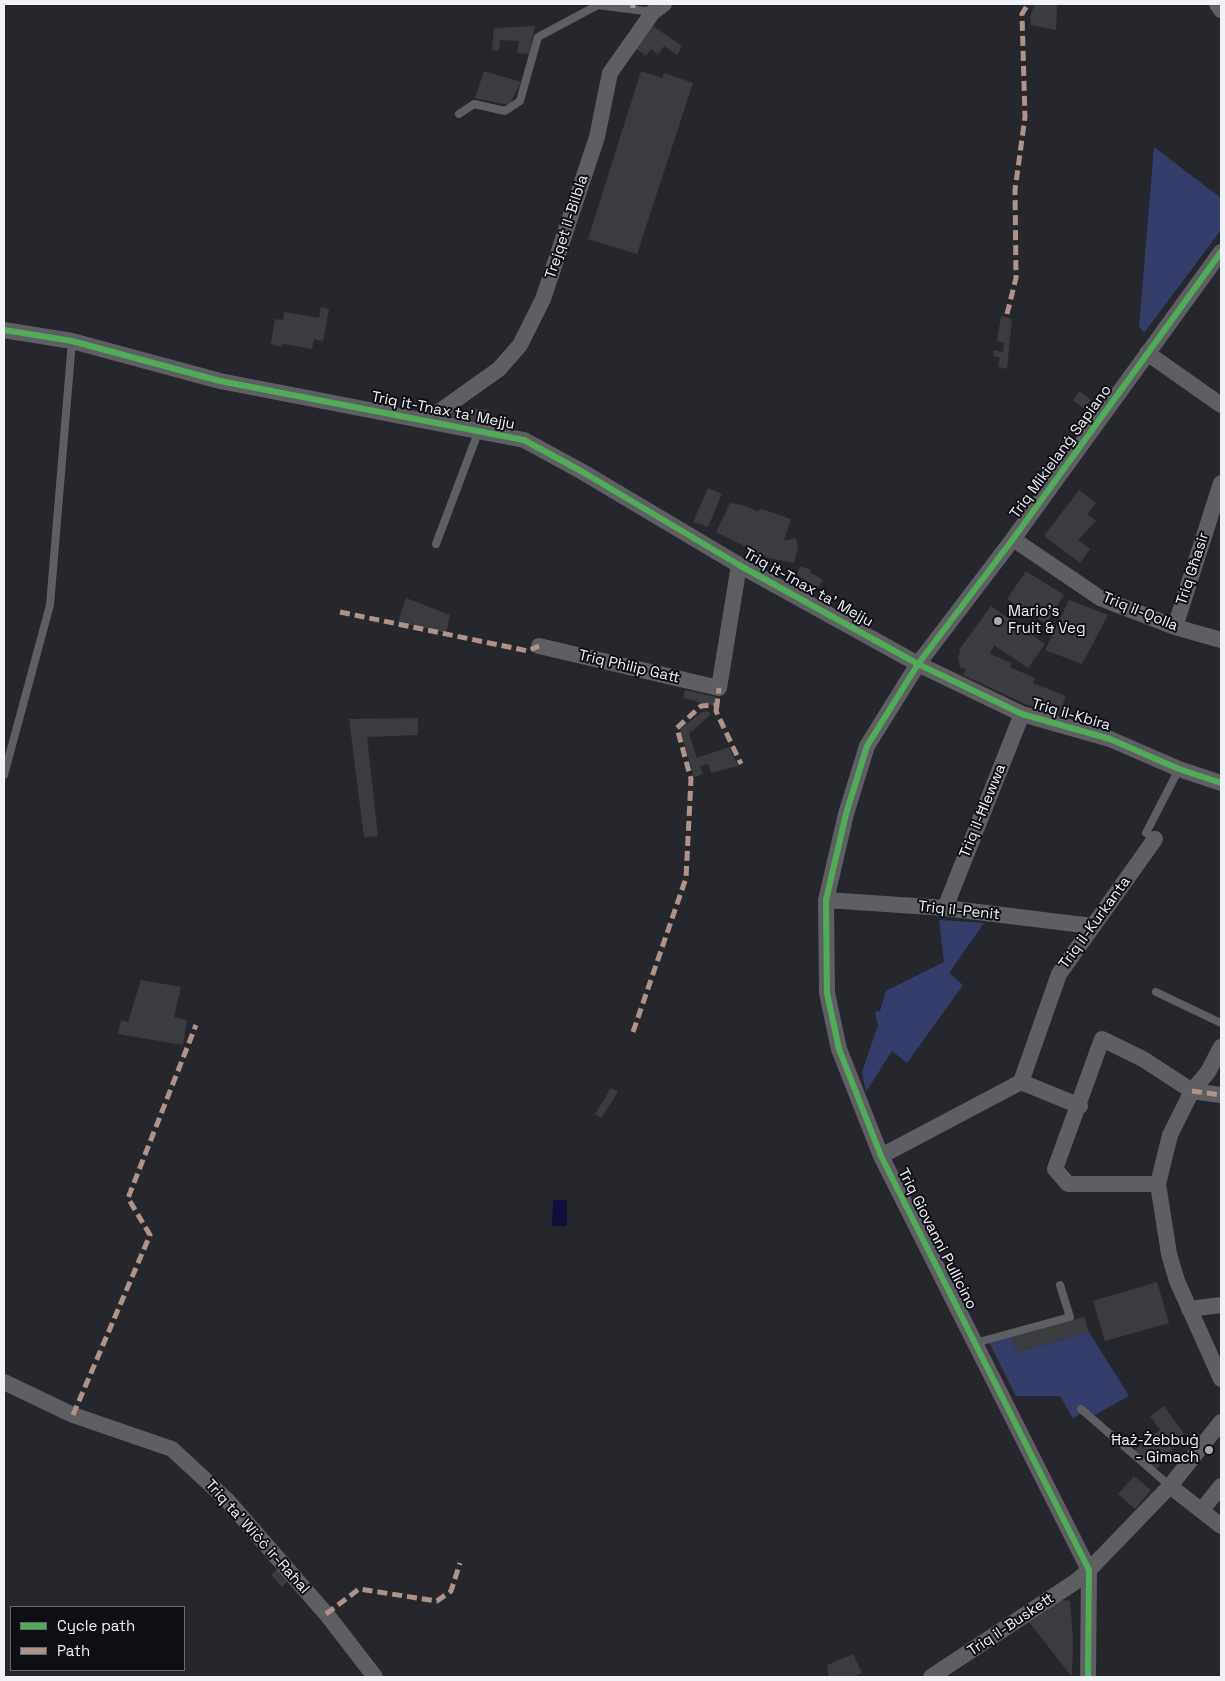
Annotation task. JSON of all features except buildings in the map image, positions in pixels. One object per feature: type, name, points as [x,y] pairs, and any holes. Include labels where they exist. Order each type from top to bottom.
[{"type":"street","points":[[1217,4],[1221,10]]},
{"type":"street","name":"Trejqet il-Bilbla","points":[[426,420],[499,369],[520,345],[544,299],[597,137],[610,73],[658,8]]},
{"type":"street","name":"Triq Mikielanġ Sapiano","points":[[826,900],[846,814],[867,746],[918,664],[1013,539],[1221,252]]},
{"type":"street","name":"Triq it-Tnax ta' Mejju","points":[[4,330],[72,341],[220,381],[524,440],[581,471],[739,565],[918,664]]},
{"type":"street","points":[[1147,353],[1221,405]]},
{"type":"street","name":"Triq Għasir","points":[[1174,627],[1221,483]]},
{"type":"street","name":"Triq il-Qolla","points":[[1013,539],[1100,598],[1174,627],[1221,640]]},
{"type":"street","name":"Triq Philip Gatt","points":[[539,646],[720,688],[739,565]]},
{"type":"street","name":"Triq il-Kbira","points":[[918,664],[1022,714],[1110,739],[1179,769],[1221,784]]},
{"type":"street","name":"Triq il-Ħlewwa","points":[[945,908],[1022,714]]},
{"type":"street","name":"Triq il-Kurkanta","points":[[1022,1082],[1058,974],[1155,839]]},
{"type":"street","name":"Triq il-Penit","points":[[826,900],[945,908],[1092,926]]},
{"type":"street","name":"Triq Giovanni Pullicino","points":[[826,900],[827,993],[839,1049],[880,1156],[1089,1570]]},
{"type":"street","points":[[1158,1184],[1068,1184],[1055,1169],[1080,1106],[1102,1039],[1143,1059],[1192,1091],[1221,1095]]},
{"type":"street","points":[[1221,1047],[1208,1072],[1192,1091],[1170,1134],[1158,1184],[1169,1254],[1177,1282],[1221,1378]]},
{"type":"street","points":[[880,1156],[1022,1082],[1080,1106]]},
{"type":"street","points":[[1189,1309],[1221,1305]]},
{"type":"street","name":"Triq ta' Wiċċ ir-Raħal","points":[[4,1382],[72,1415],[172,1450],[227,1500],[328,1616],[375,1677]]},
{"type":"street","name":"Triq il-Buskett","points":[[931,1677],[1075,1582],[1089,1570],[1170,1486],[1221,1422]]},
{"type":"street","points":[[1170,1486],[1221,1526]]},
{"type":"street","points":[[1202,1510],[1221,1486]]},
{"type":"street","points":[[1088,1677],[1089,1570]]},
{"type":"lane","points":[[459,114],[474,104],[505,111],[520,101],[538,37],[590,9],[598,5],[658,8]]},
{"type":"lane","points":[[4,775],[50,605],[72,341]]},
{"type":"lane","points":[[436,544],[479,430]]},
{"type":"lane","name":"Triq il-Kurkanta","points":[[1155,839],[1146,833],[1179,769]]},
{"type":"lane","points":[[1156,992],[1221,1023]]},
{"type":"lane","points":[[975,1343],[1070,1317],[1060,1285]]},
{"type":"lane","points":[[1081,1409],[1170,1486]]},
{"type":"shaded area","points":[[1154,147],[1221,198],[1221,230],[1144,333],[1139,326]]},
{"type":"shaded area","points":[[939,920],[984,923],[949,973],[963,985],[907,1063],[892,1051],[866,1092],[862,1072],[878,1025],[875,1012],[880,1011],[886,991],[944,962]]},
{"type":"shaded area","points":[[553,1200],[567,1200],[567,1226],[552,1226]]},
{"type":"shaded area","points":[[1089,1332],[1129,1396],[1093,1416],[1086,1409],[1073,1419],[1060,1396],[1016,1396],[989,1342],[1012,1336],[1017,1352]]},
{"type":"marked path","points":[[1007,314],[1016,278],[1015,190],[1025,117],[1022,14],[1028,4]]},
{"type":"marked path","points":[[340,612],[528,651],[539,646]]},
{"type":"marked path","points":[[633,1032],[686,878],[691,779],[677,728],[701,706],[717,705],[719,688]]},
{"type":"marked path","points":[[717,705],[716,711],[741,764]]},
{"type":"marked path","points":[[73,1415],[150,1235],[128,1198],[196,1025]]},
{"type":"marked path","points":[[1192,1091],[1221,1095]]},
{"type":"marked path","points":[[326,1614],[359,1589],[437,1601],[451,1591],[460,1563]]},
{"type":"cycle path","points":[[1088,1677],[1089,1570],[881,1156],[839,1049],[827,993],[826,900],[846,814],[867,746],[918,664],[1013,539],[1221,252]]},
{"type":"cycle path","points":[[4,330],[72,341],[220,381],[524,440],[581,471],[739,565],[918,664],[1022,714],[1110,739],[1179,769],[1221,783]]},
{"type":"place","name":"Mario's Fruit & Veg","points":[[998,621]]},
{"type":"place","name":"Ħaż-Żebbuġ - Gimach","points":[[1209,1450]]}]
